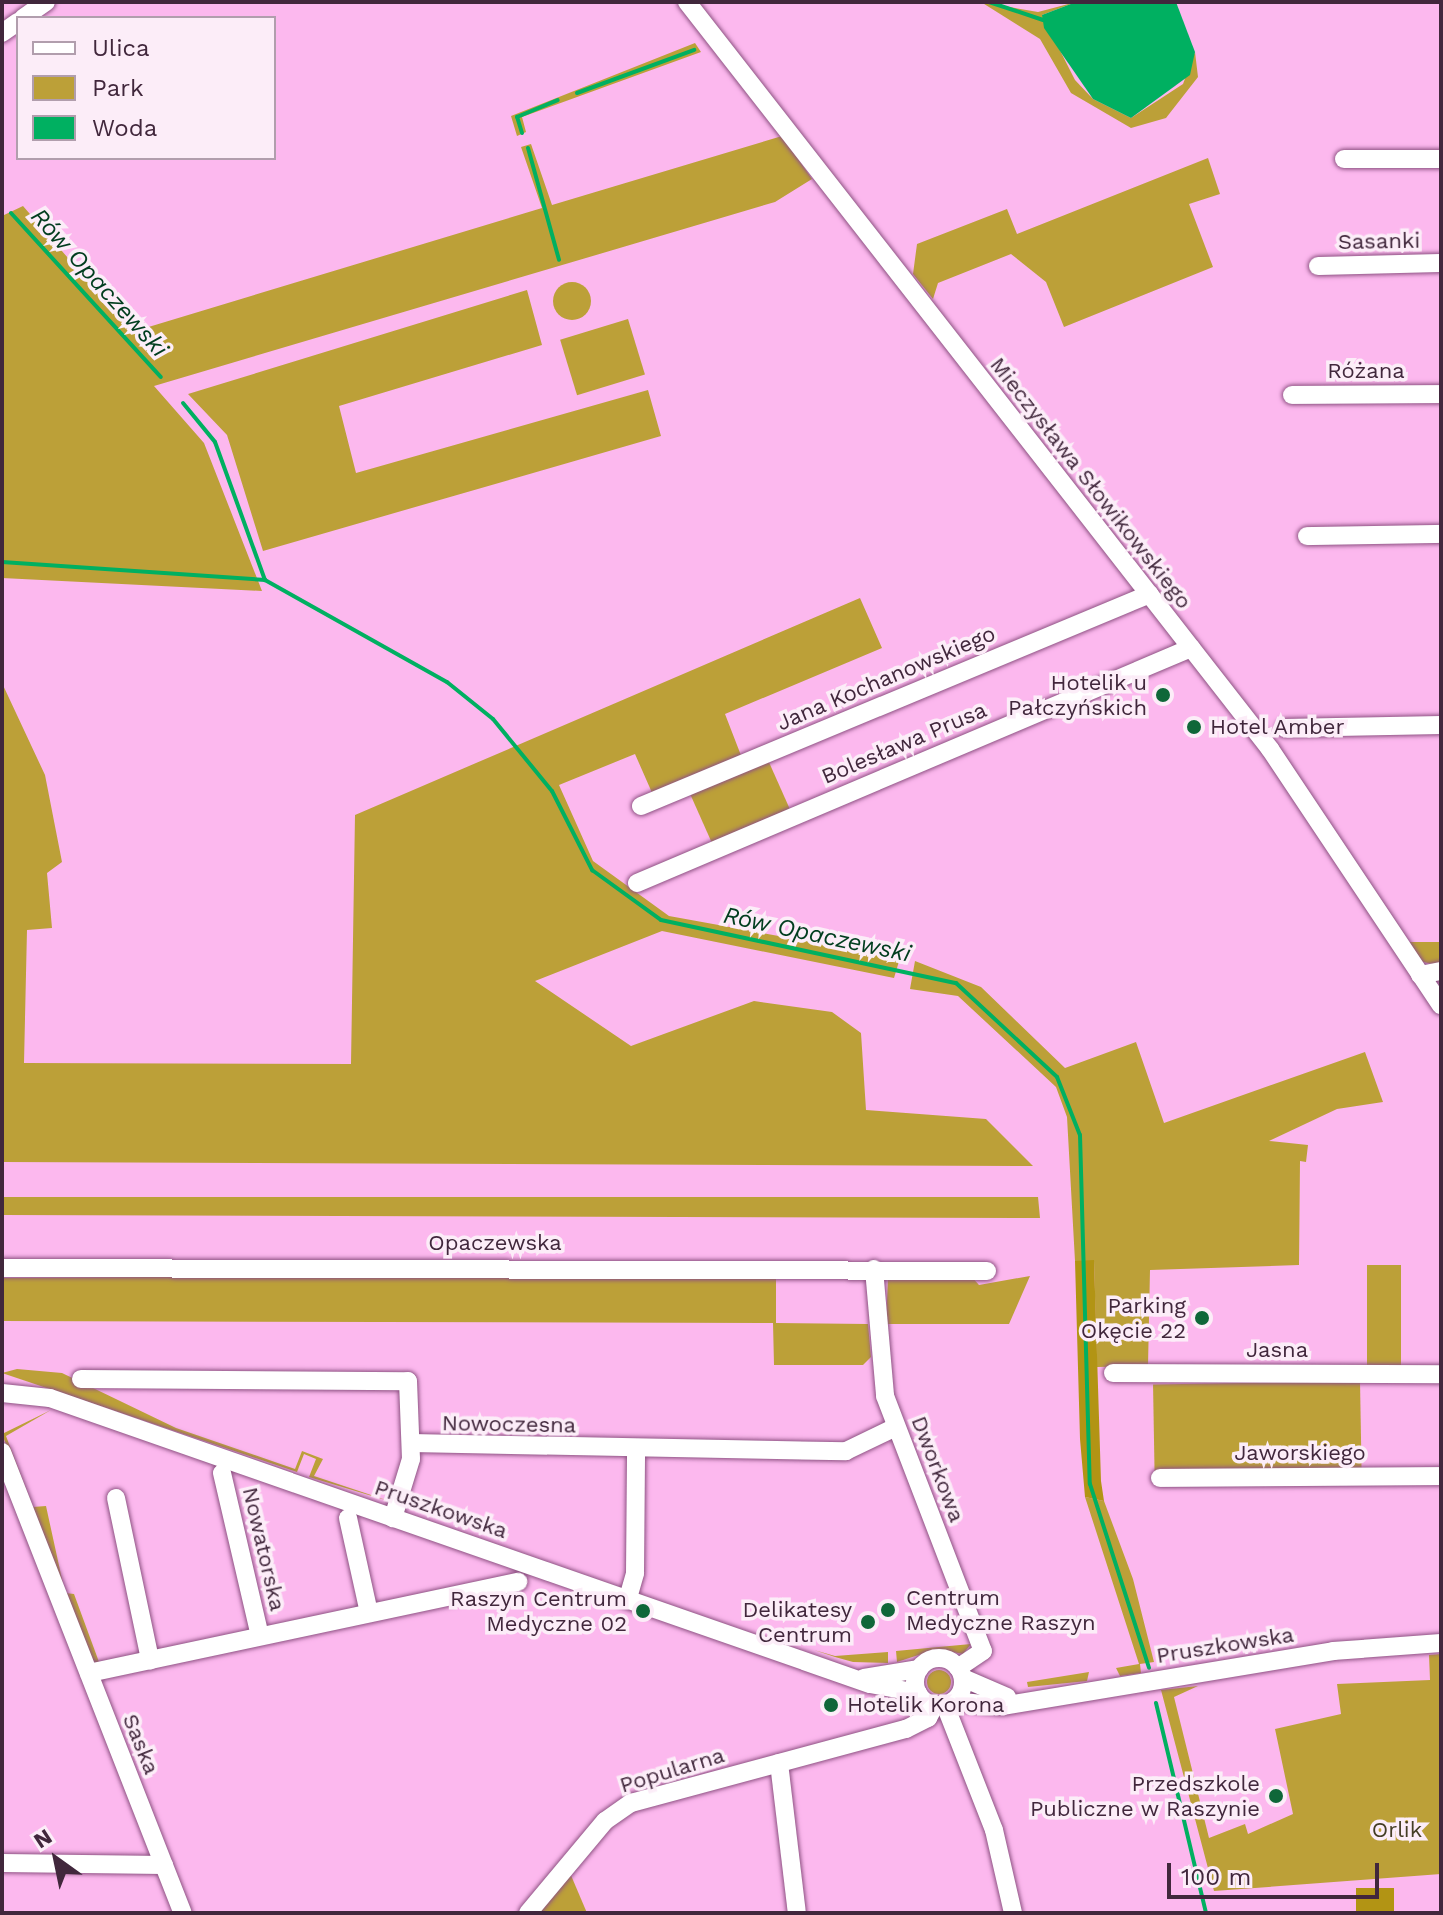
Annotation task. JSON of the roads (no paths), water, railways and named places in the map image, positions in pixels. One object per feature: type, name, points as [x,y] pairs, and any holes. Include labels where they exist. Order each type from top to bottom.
[{"type":"street","points":[[26,16],[46,2]]},
{"type":"street","name":"Mieczysława Słowikowskiego","points":[[687,2],[1270,749],[1441,1005]]},
{"type":"street","points":[[1344,159],[1441,159]]},
{"type":"street","name":"Sasanki","points":[[1318,266],[1441,263]]},
{"type":"street","name":"Różana","points":[[1292,395],[1441,394]]},
{"type":"street","points":[[1307,536],[1441,534]]},
{"type":"street","name":"Jana Kochanowskiego","points":[[641,806],[1150,594]]},
{"type":"street","name":"Bolesława Prusa","points":[[637,883],[1191,648]]},
{"type":"street","points":[[1285,728],[1441,725]]},
{"type":"street","points":[[1420,975],[1441,971]]},
{"type":"street","name":"Opaczewska","points":[[2,1268],[987,1271]]},
{"type":"street","name":"Dworkowa","points":[[874,1269],[881,1370],[896,1427],[982,1649],[961,1673]]},
{"type":"street","name":"Jasna","points":[[1113,1373],[1441,1374]]},
{"type":"street","name":"Nowoczesna","points":[[81,1379],[404,1379],[411,1388],[411,1443],[636,1450],[846,1451],[896,1427]]},
{"type":"street","name":"Pruszkowska","points":[[2,1393],[50,1398],[393,1518],[944,1704],[1018,1702],[1333,1651],[1441,1643]]},
{"type":"street","points":[[393,1518],[411,1443]]},
{"type":"street","points":[[628,1598],[635,1573],[636,1450]]},
{"type":"street","name":"Saska","points":[[2,1452],[183,1913]]},
{"type":"street","name":"Nowatorska","points":[[222,1473],[260,1636]]},
{"type":"street","name":"Jaworskiego","points":[[1160,1478],[1441,1476]]},
{"type":"street","points":[[116,1498],[150,1660]]},
{"type":"street","points":[[348,1518],[369,1613]]},
{"type":"street","name":"Nowatorska","points":[[89,1673],[518,1582]]},
{"type":"street","name":"Pruszkowska","points":[[864,1678],[919,1669],[939,1658],[961,1673]]},
{"type":"street","points":[[918,1693],[919,1669]]},
{"type":"street","points":[[1013,1913],[994,1830],[944,1704],[961,1673],[1018,1702]]},
{"type":"street","name":"Popularna","points":[[528,1913],[599,1828],[631,1803],[913,1727],[944,1704]]},
{"type":"street","points":[[779,1763],[797,1913]]},
{"type":"street","points":[[2,1863],[164,1865]]},
{"type":"water","points":[[1076,2],[1176,2],[1195,52],[1190,75],[1131,118],[1093,99],[1044,28],[1042,15]]},
{"type":"waterway","points":[[989,2],[1043,20]]},
{"type":"waterway","points":[[577,93],[694,50]]},
{"type":"waterway","points":[[522,133],[517,117],[558,100]]},
{"type":"waterway","points":[[528,148],[559,260]]},
{"type":"waterway","name":"Rów Opaczewski","points":[[11,213],[161,377]]},
{"type":"waterway","name":"Rów Opaczewski","points":[[183,403],[215,442],[265,580],[447,682],[493,719],[552,791],[592,870],[661,920],[956,983],[1057,1077],[1080,1135],[1090,1484],[1149,1668]]},
{"type":"waterway","points":[[2,562],[265,580]]},
{"type":"waterway","name":"Rów Opaczewski","points":[[1156,1703],[1206,1913]]},
{"type":"place","name":"Hotelik u Pałczyńskich","points":[[1163,695]]},
{"type":"place","name":"Hotel Amber","points":[[1194,727]]},
{"type":"place","name":"Parking Okęcie 22","points":[[1202,1318]]},
{"type":"place","name":"Centrum Medyczne Raszyn","points":[[888,1610]]},
{"type":"place","name":"Raszyn Centrum Medyczne 02","points":[[643,1611]]},
{"type":"place","name":"Delikatesy Centrum","points":[[868,1622]]},
{"type":"place","name":"Hotelik Korona","points":[[831,1705]]},
{"type":"place","name":"Przedszkole Publiczne w Raszynie","points":[[1276,1796]]},
{"type":"park label","name":"Orlik","points":[[1397,1830]]}]
